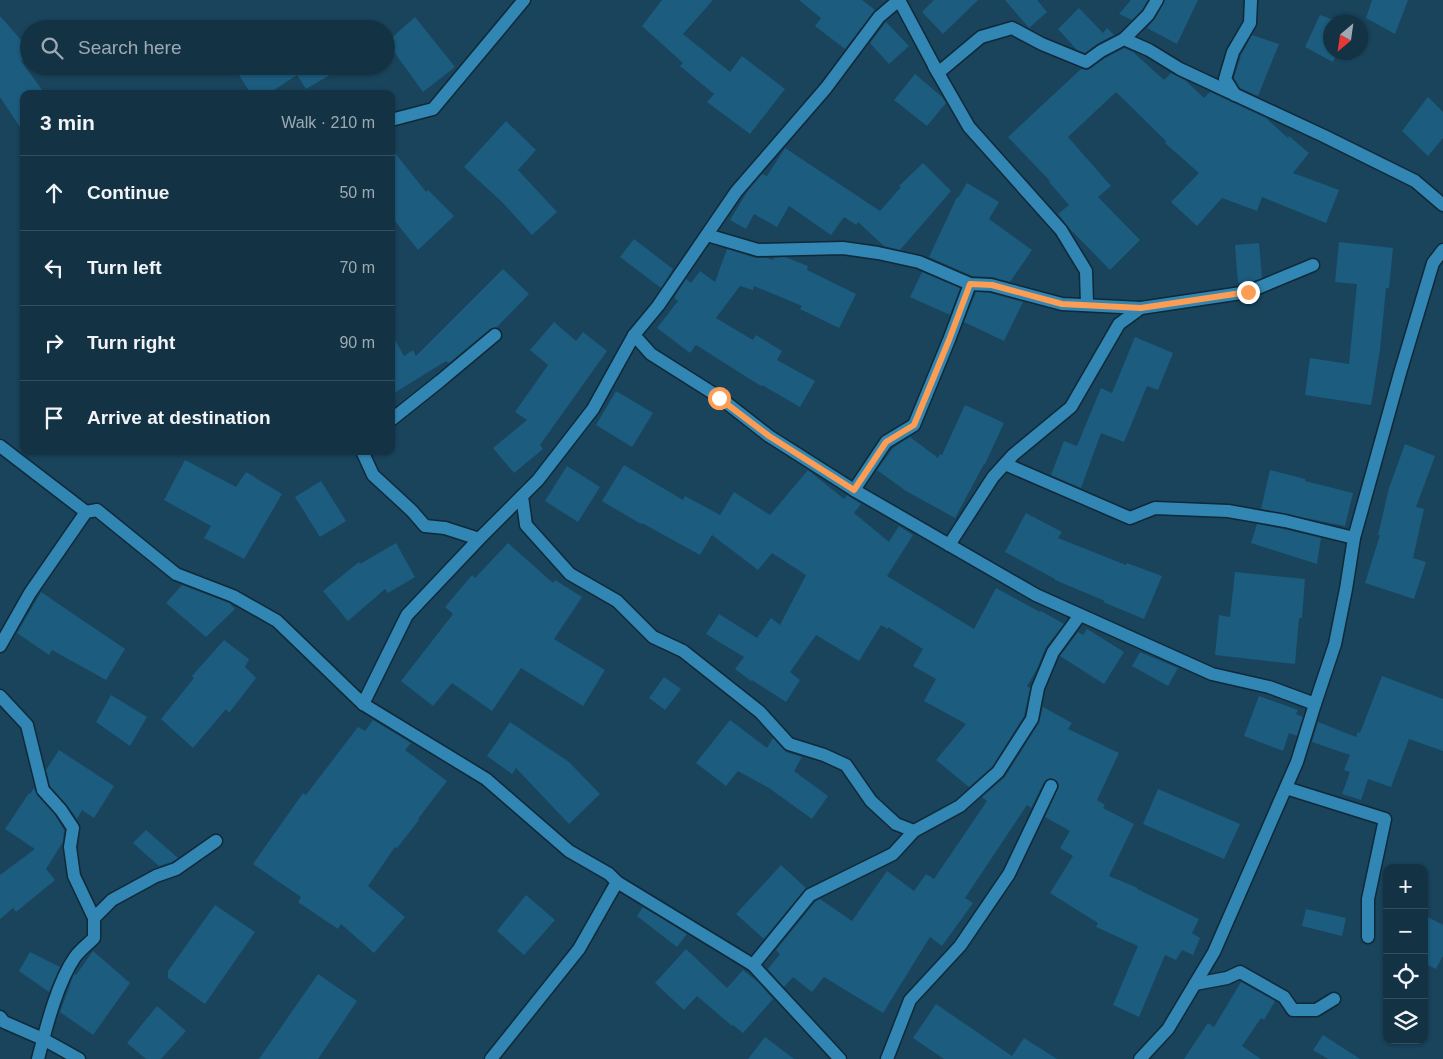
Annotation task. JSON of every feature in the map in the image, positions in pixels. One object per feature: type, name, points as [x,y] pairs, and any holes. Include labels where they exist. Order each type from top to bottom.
[{"type":"street","points":[[395,119],[433,109],[524,0]]},
{"type":"street","points":[[363,704],[407,615],[538,480],[593,409],[634,335],[658,306],[736,192],[826,88],[879,17],[899,0],[921,44],[969,127],[1062,230],[1086,271],[1087,305]]},
{"type":"street","points":[[938,73],[981,37],[1012,28],[1042,44],[1086,62],[1101,51],[1124,39],[1148,14],[1157,0]]},
{"type":"street","points":[[1235,95],[1225,79],[1233,52],[1250,22],[1251,0]]},
{"type":"street","points":[[1124,39],[1149,50],[1180,69],[1415,181],[1443,205]]},
{"type":"street","points":[[707,234],[758,250],[843,248],[878,252],[919,262],[970,284],[992,285],[1062,304],[1141,308],[1248,292],[1313,265]]},
{"type":"street","points":[[1140,1059],[1168,1029],[1214,952],[1297,762],[1335,644],[1354,538],[1400,373],[1433,263],[1443,250]]},
{"type":"street","points":[[854,490],[886,442],[914,425],[970,284]]},
{"type":"street","points":[[949,545],[993,477],[1013,455],[1071,407],[1119,324],[1141,308]]},
{"type":"street","points":[[395,417],[495,335]]},
{"type":"street","points":[[634,335],[651,354],[719,398],[769,436],[854,490],[1036,595],[1212,674],[1269,687],[1315,704]]},
{"type":"street","points":[[0,446],[86,512]]},
{"type":"street","points":[[364,455],[373,475],[412,511],[425,526],[446,528],[479,539]]},
{"type":"street","points":[[1005,464],[1130,518],[1156,508],[1228,512],[1285,521],[1354,538]]},
{"type":"street","points":[[522,496],[526,525],[570,574],[617,601],[654,636],[683,651],[760,712],[789,744],[846,766],[871,801],[896,824],[914,830]]},
{"type":"street","points":[[0,646],[30,593],[86,512],[97,510],[176,574],[233,596],[277,621],[363,704],[486,779],[569,851],[609,874],[618,882],[753,965],[840,1059]]},
{"type":"street","points":[[753,965],[810,895],[893,854],[914,830],[960,806],[998,772],[1032,719],[1038,688],[1053,652],[1080,614]]},
{"type":"street","points":[[0,696],[27,725],[43,790],[61,810],[73,828],[70,847],[74,876],[94,918],[94,938],[76,957],[62,980],[38,1059]]},
{"type":"street","points":[[887,1059],[910,1000],[960,946],[1009,874],[1050,786]]},
{"type":"street","points":[[1286,788],[1385,819],[1380,834],[1368,899],[1368,937]]},
{"type":"street","points":[[94,918],[112,900],[156,876],[176,869],[216,841]]},
{"type":"street","points":[[491,1059],[579,949],[618,882]]},
{"type":"street","points":[[1195,984],[1227,978],[1240,972],[1284,997],[1293,1010],[1316,1010],[1334,999]]},
{"type":"street","points":[[0,1017],[4,1022],[43,1039],[78,1058]]},
{"type":"street","points":[[57,1059],[78,1058]]},
{"type":"building","points":[[662,0],[713,0],[683,34],[730,72],[742,56],[785,89],[750,134],[707,102],[714,94],[680,66],[683,63],[642,26]]},
{"type":"building","points":[[799,0],[862,0],[875,10],[845,49],[815,26],[821,18]]},
{"type":"building","points":[[934,0],[978,0],[943,34],[922,12]]},
{"type":"building","points":[[1005,0],[1037,0],[1047,12],[1029,28]]},
{"type":"building","points":[[1131,0],[1148,0],[1142,10],[1132,20],[1119,14]]},
{"type":"building","points":[[1165,0],[1198,0],[1177,44],[1147,28],[1155,19]]},
{"type":"building","points":[[1372,0],[1408,0],[1395,34],[1368,19],[1367,15]]},
{"type":"building","points":[[1079,8],[1103,33],[1107,28],[1114,35],[1085,53],[1077,50],[1058,29]]},
{"type":"building","points":[[1320,15],[1323,16],[1323,57],[1305,47]]},
{"type":"building","points":[[0,16],[20,39],[20,75],[31,75],[42,90],[20,90],[20,127],[0,97]]},
{"type":"building","points":[[415,17],[455,67],[423,92],[395,53],[395,35]]},
{"type":"building","points":[[886,22],[909,46],[889,64],[870,43]]},
{"type":"building","points":[[1252,35],[1279,44],[1258,96],[1240,88],[1234,78],[1241,55]]},
{"type":"building","points":[[1124,48],[1133,52],[1164,80],[1171,73],[1186,81],[1204,98],[1210,92],[1266,118],[1288,138],[1289,136],[1309,153],[1293,173],[1339,190],[1326,223],[1262,197],[1257,211],[1222,198],[1197,226],[1171,202],[1199,173],[1165,143],[1166,141],[1116,92],[1068,137],[1111,186],[1098,197],[1140,240],[1110,270],[1058,214],[1069,205],[1050,181],[1008,137],[1081,69],[1090,69]]},
{"type":"building","points":[[915,74],[942,97],[946,103],[927,126],[894,100]]},
{"type":"building","points":[[239,75],[297,75],[274,90],[248,90]]},
{"type":"building","points":[[297,75],[330,75],[306,89]]},
{"type":"building","points":[[1428,97],[1443,112],[1443,138],[1428,156],[1402,131]]},
{"type":"building","points":[[506,121],[536,150],[518,170],[557,212],[532,235],[502,202],[464,167]]},
{"type":"building","points":[[785,148],[880,211],[901,187],[899,186],[923,163],[951,191],[900,250],[884,246],[858,222],[856,225],[844,217],[831,235],[789,206],[777,227],[754,214],[746,229],[730,220],[747,192],[762,174],[767,176]]},
{"type":"building","points":[[395,153],[426,192],[428,190],[454,216],[418,250],[395,221]]},
{"type":"building","points":[[967,183],[999,202],[989,219],[1032,250],[1010,282],[992,277],[972,276],[929,257],[957,197]]},
{"type":"building","points":[[634,239],[673,269],[661,288],[620,257]]},
{"type":"building","points":[[1339,242],[1393,248],[1389,288],[1386,288],[1380,350],[1371,405],[1305,395],[1310,358],[1349,364],[1357,284],[1335,282]]},
{"type":"building","points":[[1259,243],[1262,278],[1251,282],[1238,283],[1235,245]]},
{"type":"building","points":[[727,249],[756,258],[773,260],[774,258],[785,257],[808,266],[807,270],[856,294],[839,328],[800,309],[802,306],[754,286],[753,290],[740,286],[716,318],[753,340],[756,335],[782,351],[777,360],[815,381],[800,407],[761,386],[696,345],[690,353],[657,328],[678,301],[674,298],[686,279],[691,283],[700,271],[715,282]]},
{"type":"building","points":[[503,269],[529,294],[497,327],[490,329],[449,363],[446,361],[395,393],[395,340],[404,356],[413,350],[416,356]]},
{"type":"building","points":[[922,272],[960,288],[950,315],[910,297]]},
{"type":"building","points":[[976,292],[990,293],[1023,302],[1004,341],[964,322]]},
{"type":"building","points":[[554,322],[576,341],[583,332],[607,351],[540,445],[543,449],[514,473],[493,448],[527,420],[515,412],[548,365],[530,350]]},
{"type":"building","points":[[1135,337],[1173,353],[1158,390],[1147,386],[1124,442],[1101,433],[1081,488],[1051,475],[1064,441],[1077,446],[1101,388],[1112,393]]},
{"type":"building","points":[[616,391],[653,413],[632,447],[596,425]]},
{"type":"building","points":[[965,405],[1004,423],[985,464],[955,518],[906,491],[877,470],[893,448],[910,437],[938,458],[940,454],[942,455]]},
{"type":"building","points":[[1405,444],[1435,456],[1416,507],[1424,509],[1413,558],[1426,562],[1414,599],[1365,583],[1380,535],[1378,535],[1389,488]]},
{"type":"building","points":[[185,460],[236,487],[246,472],[282,494],[244,559],[204,538],[211,526],[164,500]]},
{"type":"building","points":[[624,465],[683,500],[685,496],[720,515],[734,492],[770,515],[808,470],[844,499],[847,495],[861,504],[854,513],[889,542],[899,526],[913,535],[887,576],[974,629],[996,588],[1064,624],[1046,647],[1036,671],[1027,686],[1030,688],[1024,716],[992,767],[969,787],[936,760],[966,724],[924,701],[936,679],[913,666],[923,649],[888,627],[888,629],[881,625],[859,661],[816,635],[790,672],[800,680],[786,702],[735,669],[744,657],[706,634],[719,614],[757,638],[771,618],[780,625],[806,575],[772,553],[758,570],[712,535],[700,555],[602,501]]},
{"type":"building","points":[[567,466],[600,487],[578,522],[545,501]]},
{"type":"building","points":[[1270,470],[1353,493],[1345,526],[1261,509]]},
{"type":"building","points":[[321,481],[346,521],[320,537],[295,497]]},
{"type":"building","points":[[1026,513],[1062,532],[1058,538],[1126,565],[1127,563],[1162,576],[1144,619],[1055,580],[1005,552]]},
{"type":"building","points":[[1257,524],[1321,538],[1317,564],[1251,543]]},
{"type":"building","points":[[396,543],[415,577],[388,593],[385,589],[348,621],[323,591],[359,562],[360,564]]},
{"type":"building","points":[[508,543],[553,583],[555,580],[582,597],[554,639],[605,670],[583,706],[521,668],[492,711],[452,683],[433,706],[401,681],[453,614],[445,607],[472,575],[475,578]]},
{"type":"building","points":[[1235,572],[1305,579],[1302,618],[1299,618],[1295,664],[1215,655],[1219,615],[1230,617]]},
{"type":"building","points":[[182,585],[229,603],[235,609],[206,637],[166,603]]},
{"type":"building","points":[[41,592],[125,649],[106,680],[52,650],[49,655],[17,633]]},
{"type":"building","points":[[1087,629],[1124,652],[1104,684],[1060,656],[1078,632],[1083,635]]},
{"type":"building","points":[[224,640],[249,659],[245,667],[256,678],[229,713],[226,709],[193,748],[161,719],[194,678],[192,676]]},
{"type":"building","points":[[1140,652],[1178,668],[1168,686],[1132,666]]},
{"type":"building","points":[[1382,676],[1443,699],[1443,751],[1409,739],[1391,787],[1368,779],[1361,800],[1342,794],[1350,772],[1344,770],[1350,755],[1312,742],[1318,722],[1356,737],[1358,732],[1360,733]]},
{"type":"building","points":[[664,677],[681,689],[665,710],[649,698]]},
{"type":"building","points":[[111,695],[147,717],[130,746],[96,722]]},
{"type":"building","points":[[1259,696],[1298,710],[1296,714],[1303,717],[1297,736],[1289,733],[1283,751],[1244,736]]},
{"type":"building","points":[[1043,707],[1072,723],[1068,729],[1119,753],[1097,800],[1105,805],[1103,808],[1134,824],[1109,876],[1138,888],[1199,919],[1192,933],[1200,938],[1193,955],[1182,950],[1176,960],[1165,955],[1139,1017],[1113,1005],[1138,946],[1096,927],[1098,923],[1050,893],[1073,856],[1060,848],[1070,831],[1045,817],[1059,786],[1057,781],[1051,778],[1044,782],[1031,808],[1027,805],[965,898],[973,903],[942,946],[930,937],[883,1013],[824,977],[812,992],[793,977],[784,987],[768,969],[780,954],[776,950],[815,902],[820,899],[852,921],[887,871],[914,891],[926,874],[934,879],[987,801],[982,797],[1005,777],[1039,723]]},
{"type":"building","points":[[373,720],[411,743],[405,750],[447,781],[397,848],[395,847],[368,886],[405,917],[374,953],[341,924],[338,929],[298,902],[301,897],[253,864],[303,793],[306,795],[358,727],[365,731]]},
{"type":"building","points":[[730,720],[767,748],[773,738],[786,752],[802,757],[794,771],[828,796],[812,819],[769,788],[738,771],[726,786],[696,763]]},
{"type":"building","points":[[510,722],[569,762],[600,794],[569,824],[516,768],[512,774],[487,756]]},
{"type":"building","points":[[59,750],[114,786],[94,818],[82,810],[77,819],[50,786],[46,770]]},
{"type":"building","points":[[34,788],[37,795],[55,815],[64,830],[63,842],[46,869],[55,880],[16,912],[13,908],[0,919],[0,875],[35,849],[5,829]]},
{"type":"building","points":[[1158,789],[1240,824],[1224,859],[1143,824]]},
{"type":"building","points":[[146,830],[178,858],[159,866],[133,843]]},
{"type":"building","points":[[781,865],[806,888],[764,939],[736,914]]},
{"type":"building","points":[[526,895],[555,920],[524,955],[497,931]]},
{"type":"building","points":[[215,905],[255,932],[205,1004],[168,978],[168,971]]},
{"type":"building","points":[[643,907],[687,934],[677,947],[637,916]]},
{"type":"building","points":[[1306,909],[1346,918],[1342,936],[1302,926]]},
{"type":"building","points":[[1428,917],[1443,925],[1443,956],[1436,969],[1428,965]]},
{"type":"building","points":[[686,949],[727,988],[743,970],[758,982],[773,999],[743,1033],[697,996],[684,1010],[655,983]]},
{"type":"building","points":[[93,951],[130,983],[93,1035],[60,1012],[74,974],[76,975]]},
{"type":"building","points":[[30,952],[60,967],[49,992],[19,971]]},
{"type":"building","points":[[318,974],[357,1001],[318,1059],[259,1059]]},
{"type":"building","points":[[1241,982],[1275,1001],[1264,1020],[1261,1018],[1242,1046],[1261,1059],[1184,1059],[1208,1023],[1214,1027]]},
{"type":"building","points":[[936,1004],[1012,1056],[1024,1038],[1057,1059],[944,1059],[913,1038]]},
{"type":"building","points":[[157,1006],[186,1031],[161,1059],[146,1059],[127,1043]]},
{"type":"building","points":[[1323,1035],[1360,1059],[1328,1059],[1313,1050]]},
{"type":"building","points":[[765,1037],[794,1059],[748,1059]]},
{"type":"route","points":[[719,398],[769,436],[854,490],[886,442],[914,425],[970,284],[992,285],[1062,304],[1141,308],[1248,292]]}]
